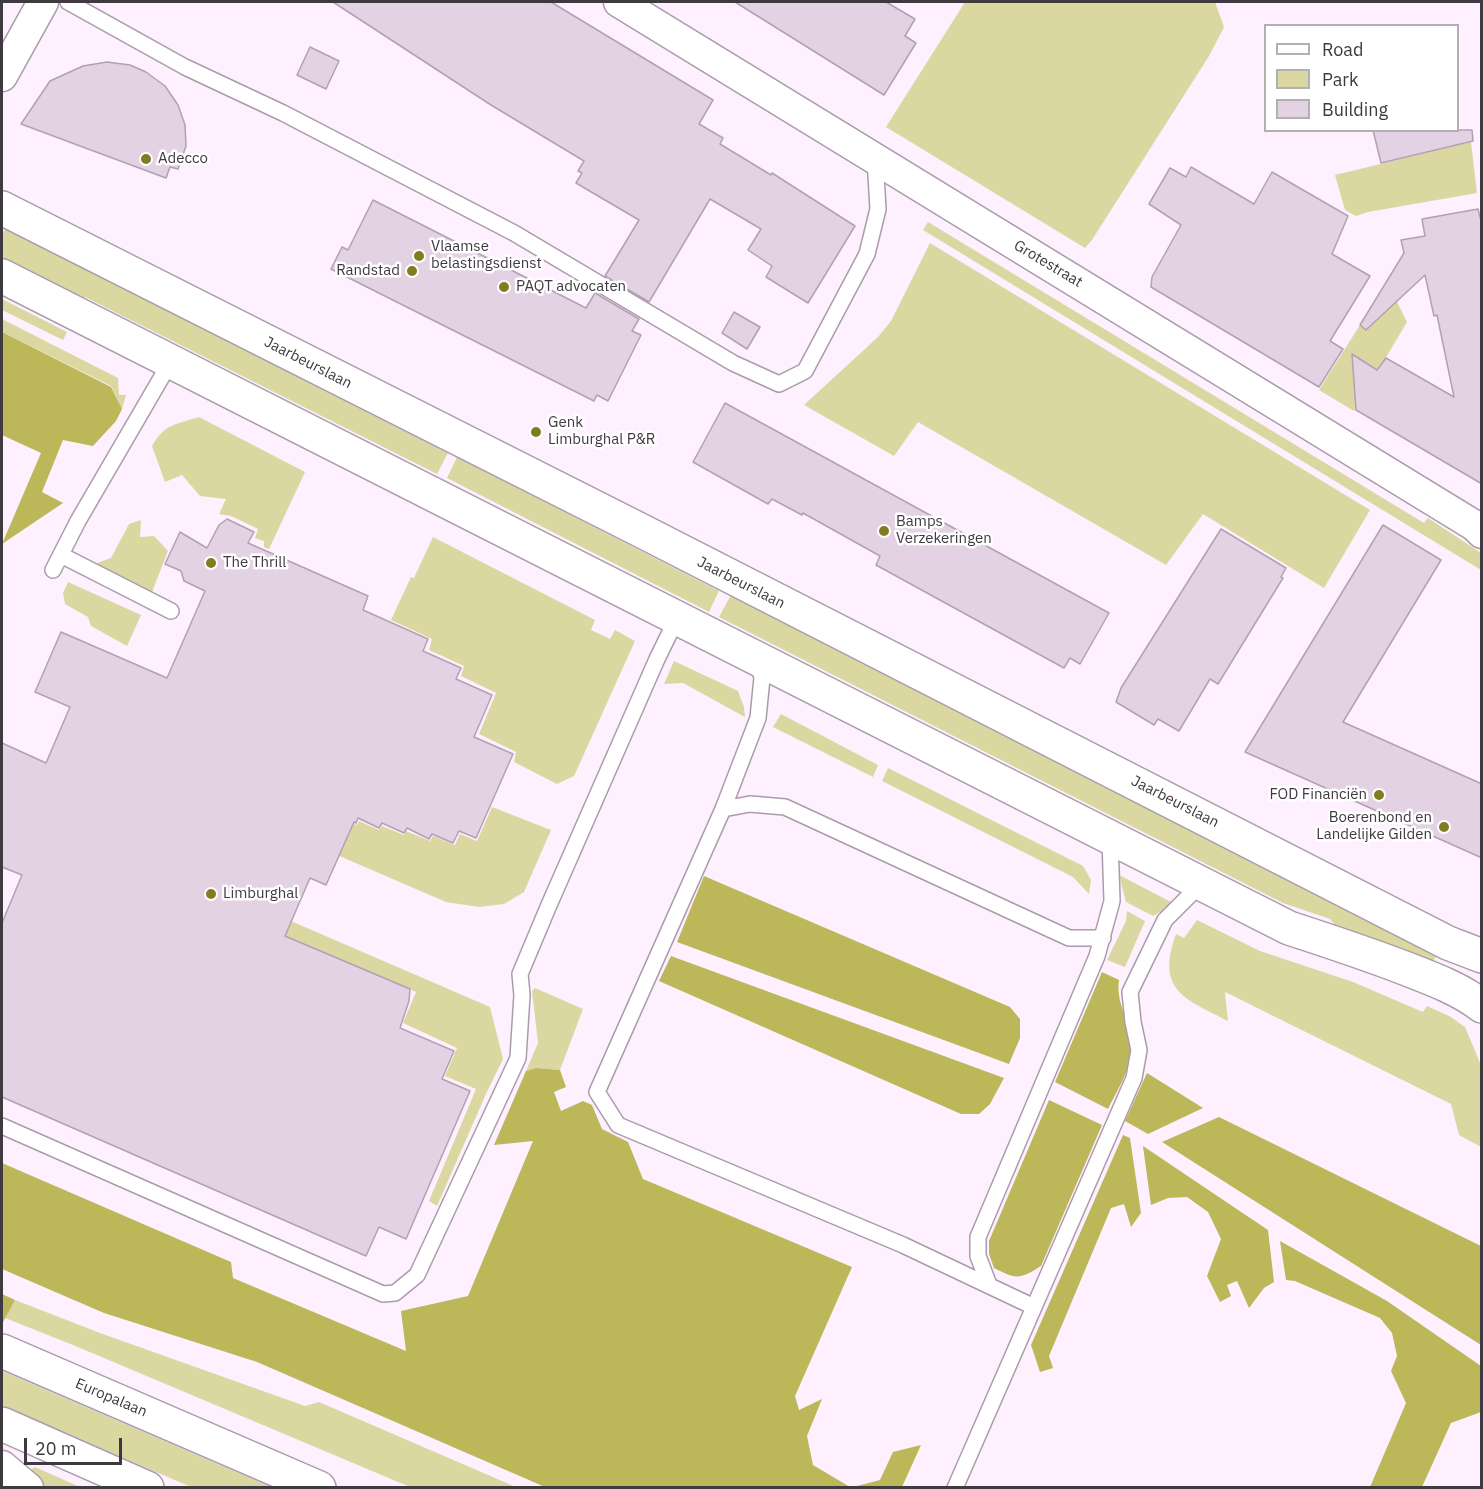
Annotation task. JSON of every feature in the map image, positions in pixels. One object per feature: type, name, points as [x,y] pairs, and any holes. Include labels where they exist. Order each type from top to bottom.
[{"type":"main road","name":"Jaarbeurslaan","points":[[2,208],[636,528],[1448,943],[1482,956]]},
{"type":"main road","points":[[2,276],[1289,928],[1363,952],[1433,979],[1466,995],[1482,1006]]},
{"type":"main road","name":"Europalaan","points":[[2,1351],[320,1488]]},
{"type":"main road","points":[[2,1424],[147,1488]]},
{"type":"street","points":[[2,75],[43,2]]},
{"type":"street","name":"Grotestraat","points":[[619,2],[1480,530]]},
{"type":"street","points":[[2,1466],[28,1488]]},
{"type":"lane","points":[[68,2],[185,67],[283,113],[514,233],[733,363],[779,384],[805,371],[867,254],[878,209],[875,158]]},
{"type":"lane","points":[[53,570],[78,521],[171,361]]},
{"type":"lane","points":[[61,555],[171,611]]},
{"type":"lane","points":[[2,1126],[383,1294],[395,1293],[417,1275],[518,1058],[522,994],[520,974],[677,618]]},
{"type":"lane","points":[[758,659],[762,678],[760,713],[723,809],[597,1092],[618,1125],[903,1245],[1034,1307]]},
{"type":"lane","points":[[723,809],[750,804],[785,807],[1069,938],[1103,938]]},
{"type":"lane","points":[[989,1285],[978,1256],[978,1237],[1103,938],[1112,901],[1110,839]]},
{"type":"lane","points":[[955,1488],[1134,1078],[1139,1050],[1130,992],[1166,920],[1201,884]]},
{"type":"green space","points":[[965,2],[1215,2],[1224,27],[1209,56],[1085,248],[886,127]]},
{"type":"green space","points":[[1471,142],[1477,193],[1356,216],[1345,210],[1335,175]]},
{"type":"green space","points":[[928,222],[1424,523],[1428,518],[1481,553],[1481,570],[923,230]]},
{"type":"green space","points":[[9,226],[100,266],[96,275],[448,453],[437,474],[85,297],[81,305],[2,264],[2,233]]},
{"type":"green space","points":[[930,243],[1370,510],[1324,588],[1203,514],[1166,565],[918,422],[894,456],[804,405],[878,337],[891,321]]},
{"type":"green space","points":[[1387,282],[1407,322],[1354,411],[1319,390]]},
{"type":"green space","points":[[2,299],[67,332],[63,340],[2,310]]},
{"type":"green space","points":[[2,319],[118,378],[119,395],[126,395],[122,409],[111,386],[2,332]]},
{"type":"green space","points":[[199,417],[305,472],[269,549],[264,547],[264,541],[255,538],[258,529],[231,516],[219,514],[226,499],[200,496],[182,475],[165,482],[152,446],[166,429]]},
{"type":"green space","points":[[457,457],[719,591],[709,612],[447,478]]},
{"type":"green space","points":[[141,520],[140,537],[154,536],[168,551],[152,592],[92,565],[111,558],[129,524]]},
{"type":"green space","points":[[433,537],[595,620],[591,630],[610,639],[615,630],[635,641],[574,776],[557,784],[514,762],[516,752],[479,734],[496,693],[461,676],[464,666],[429,650],[432,639],[391,620]]},
{"type":"green space","points":[[68,582],[141,615],[127,646],[91,626],[88,617],[65,604],[63,593]]},
{"type":"green space","points":[[731,595],[1329,898],[1439,949],[1431,967],[1341,933],[1330,919],[1283,903],[719,617]]},
{"type":"green space","points":[[674,661],[738,691],[745,717],[683,683],[664,684]]},
{"type":"green space","points":[[781,714],[878,765],[873,777],[773,727]]},
{"type":"green space","points":[[888,768],[1083,866],[1091,880],[1089,894],[1073,877],[882,781]]},
{"type":"green space","points":[[492,807],[551,830],[524,892],[504,904],[479,907],[446,902],[307,842],[335,815],[357,825],[359,821],[379,830],[382,826],[404,835],[406,831],[430,841],[433,836],[455,845],[460,834],[477,841]]},
{"type":"green space","points":[[1119,875],[1175,904],[1153,916],[1126,902]]},
{"type":"green space","points":[[1127,911],[1145,921],[1125,967],[1107,960],[1126,921]]},
{"type":"green space","points":[[277,915],[490,1007],[503,1059],[437,1206],[429,1201],[476,1089],[445,1076],[457,1048],[403,1023],[416,992],[270,930]]},
{"type":"green space","points":[[1197,920],[1260,951],[1353,982],[1423,1012],[1427,1006],[1451,1017],[1465,1027],[1481,1065],[1481,1147],[1459,1135],[1451,1104],[1225,992],[1228,1021],[1186,998],[1172,980],[1169,968],[1171,953],[1176,934],[1184,938]]},
{"type":"green space","points":[[535,988],[583,1009],[560,1070],[536,1068],[526,1071],[538,1043],[532,991]]},
{"type":"green space","points":[[15,1300],[100,1333],[305,1406],[319,1402],[516,1487],[410,1487],[5,1318]]},
{"type":"green space","points":[[2,1371],[271,1487],[191,1487],[170,1478],[2,1405]]},
{"type":"green space","points":[[35,1467],[80,1487],[45,1487],[30,1478],[28,1471]]},
{"type":"shaded area","points":[[2,332],[111,387],[122,409],[116,421],[93,446],[63,440],[42,492],[63,503],[2,544],[41,453],[2,435]]},
{"type":"shaded area","points":[[704,876],[1010,1007],[1020,1019],[1020,1038],[1009,1064],[677,942]]},
{"type":"shaded area","points":[[671,956],[1004,1078],[990,1104],[979,1114],[961,1114],[659,981]]},
{"type":"shaded area","points":[[1102,972],[1119,980],[1119,998],[1132,1040],[1131,1056],[1126,1072],[1108,1109],[1055,1082]]},
{"type":"shaded area","points":[[536,1068],[560,1070],[566,1087],[554,1092],[561,1111],[583,1101],[592,1105],[602,1129],[628,1142],[643,1179],[852,1267],[795,1396],[799,1410],[822,1399],[807,1436],[813,1465],[850,1487],[545,1487],[257,1362],[104,1313],[2,1269],[2,1163],[231,1262],[233,1278],[406,1351],[401,1311],[468,1296],[533,1141],[494,1145],[526,1071]]},
{"type":"shaded area","points":[[1147,1073],[1203,1108],[1148,1134],[1125,1121]]},
{"type":"shaded area","points":[[1049,1100],[1102,1125],[1041,1266],[1022,1276],[1013,1276],[994,1268],[989,1254],[989,1241]]},
{"type":"shaded area","points":[[1219,1117],[1481,1246],[1481,1345],[1162,1142]]},
{"type":"shaded area","points":[[1123,1135],[1130,1138],[1141,1213],[1131,1227],[1124,1204],[1111,1208],[1049,1356],[1053,1368],[1040,1372],[1031,1345]]},
{"type":"shaded area","points":[[1143,1146],[1268,1230],[1274,1282],[1264,1288],[1249,1308],[1237,1281],[1227,1285],[1231,1296],[1220,1302],[1207,1276],[1221,1239],[1208,1212],[1187,1197],[1168,1198],[1151,1205]]},
{"type":"shaded area","points":[[1280,1241],[1387,1301],[1481,1366],[1481,1412],[1451,1423],[1422,1487],[1370,1487],[1406,1403],[1391,1371],[1397,1356],[1392,1333],[1380,1318],[1295,1281],[1286,1280]]},
{"type":"shaded area","points":[[2,1294],[15,1300],[2,1324]]},
{"type":"shaded area","points":[[921,1445],[902,1487],[853,1487],[880,1480],[893,1452]]},
{"type":"building","points":[[333,2],[551,2],[713,100],[699,124],[723,138],[720,144],[771,175],[772,173],[855,226],[808,303],[766,277],[772,266],[748,250],[761,229],[710,199],[649,302],[605,276],[639,220],[576,183],[582,173],[578,171],[584,161],[491,105]]},
{"type":"building","points":[[735,2],[886,2],[915,19],[905,36],[916,43],[884,95]]},
{"type":"building","points":[[310,47],[339,61],[326,89],[297,75]]},
{"type":"building","points":[[107,62],[130,65],[146,72],[165,86],[178,105],[185,125],[186,146],[178,169],[170,167],[166,178],[21,124],[50,81],[83,66]]},
{"type":"building","points":[[1472,130],[1473,141],[1381,163],[1373,132]]},
{"type":"building","points":[[1191,167],[1254,204],[1272,172],[1348,216],[1332,254],[1370,276],[1330,341],[1343,349],[1319,387],[1151,287],[1152,277],[1181,225],[1149,204],[1170,168],[1186,177]]},
{"type":"building","points":[[373,200],[586,308],[595,293],[639,319],[632,331],[641,335],[608,401],[597,395],[594,401],[331,269],[342,247],[348,250]]},
{"type":"building","points":[[1478,209],[1482,225],[1482,484],[1356,410],[1352,354],[1377,370],[1386,358],[1454,397],[1437,315],[1434,316],[1425,275],[1366,330],[1360,325],[1404,253],[1401,240],[1425,236],[1422,219]]},
{"type":"building","points":[[734,312],[760,327],[747,349],[722,333]]},
{"type":"building","points":[[725,403],[1109,613],[1080,664],[1070,658],[1064,668],[876,565],[880,556],[803,513],[802,515],[772,499],[768,504],[693,462]]},
{"type":"building","name":"Limburghal","points":[[227,519],[254,532],[248,543],[368,596],[363,610],[428,639],[423,651],[461,668],[456,679],[492,695],[474,737],[513,754],[476,838],[459,831],[453,843],[432,834],[429,839],[407,828],[404,833],[382,823],[379,828],[358,818],[356,823],[354,822],[326,885],[310,878],[285,936],[410,989],[409,1001],[400,1028],[454,1051],[442,1079],[470,1091],[406,1239],[379,1227],[366,1256],[2,1097],[2,923],[22,875],[2,867],[2,743],[46,763],[70,707],[35,692],[61,632],[167,678],[205,591],[184,581],[181,571],[165,564],[180,532],[207,548],[219,525]]},
{"type":"building","points":[[1383,525],[1441,560],[1343,722],[1482,784],[1482,858],[1245,752]]},
{"type":"building","points":[[1221,529],[1286,568],[1281,577],[1283,578],[1218,684],[1210,679],[1179,731],[1158,719],[1154,725],[1116,702],[1121,688]]},
{"type":"place","name":"Adecco","points":[[146,159]]},
{"type":"place","name":"Vlaamse belastingsdienst","points":[[419,256]]},
{"type":"place","name":"Randstad","points":[[412,271]]},
{"type":"place","name":"PAQT advocaten","points":[[504,287]]},
{"type":"place","name":"Genk Limburghal P&R","points":[[536,432]]},
{"type":"place","name":"Bamps Verzekeringen","points":[[884,531]]},
{"type":"place","name":"The Thrill","points":[[211,563]]},
{"type":"place","name":"FOD Financiën","points":[[1379,795]]},
{"type":"place","name":"Boerenbond en Landelijke Gilden","points":[[1444,827]]},
{"type":"place","name":"Limburghal","points":[[211,894]]}]
